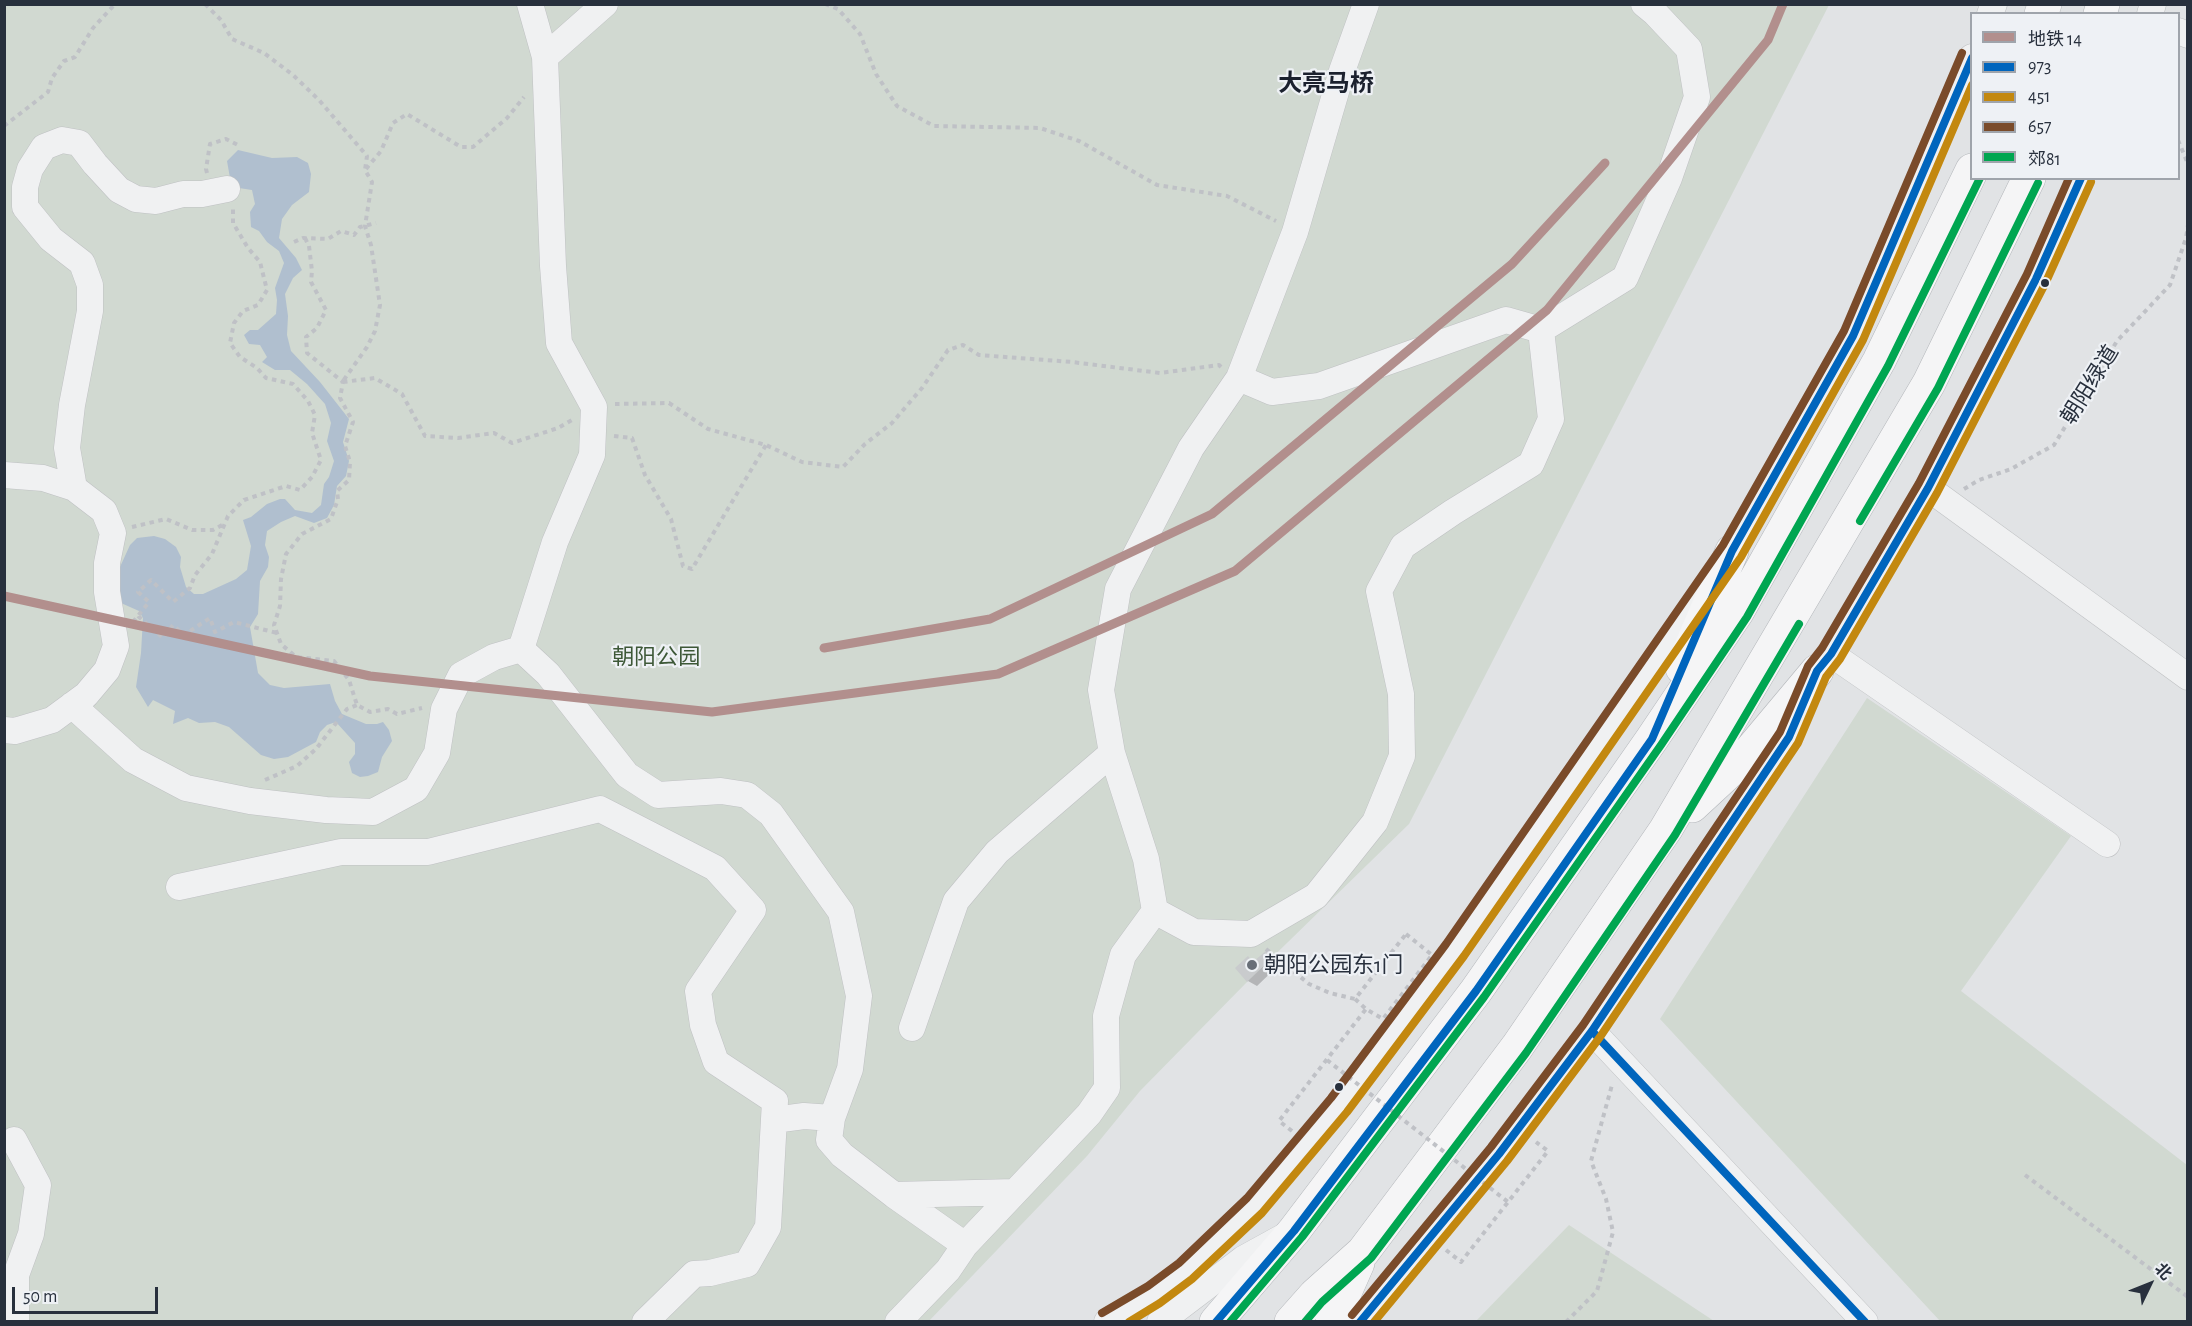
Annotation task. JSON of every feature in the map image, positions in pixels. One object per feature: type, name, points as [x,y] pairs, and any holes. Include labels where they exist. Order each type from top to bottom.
[{"type":"highway","points":[[1216,1322],[1294,1231],[1476,991],[1652,739],[1738,611],[1873,371],[1970,172]]},
{"type":"highway","points":[[1291,1322],[1316,1312],[1363,1252],[1517,1047],[1666,830],[1929,383],[2028,180]]},
{"type":"highway","points":[[1652,739],[1732,550]]},
{"type":"highway","points":[[1666,830],[1745,757],[1824,662]]},
{"type":"street","points":[[521,649],[555,542],[592,455],[594,407],[559,343],[553,266],[545,57],[530,4]]},
{"type":"street","points":[[545,57],[605,4]]},
{"type":"street","points":[[898,1322],[948,1270],[965,1245],[1089,1114],[1107,1088],[1106,1016],[1122,955],[1155,912],[1146,859],[1112,753],[1101,690],[1118,589],[1191,448],[1239,378],[1295,232],[1342,71],[1366,4]]},
{"type":"street","points":[[1239,378],[1272,392],[1319,386],[1506,320],[1541,330],[1625,278],[1669,178],[1697,97],[1689,49],[1644,4]]},
{"type":"street","points":[[1107,1322],[1154,1295],[1186,1271],[1255,1205],[1339,1104],[1455,950],[1732,550],[1853,336],[1970,59]]},
{"type":"street","points":[[74,488],[67,448],[72,405],[90,311],[90,285],[82,263],[51,239],[24,207],[15,190],[45,147],[62,140],[79,142],[94,165],[119,190],[136,199],[156,201],[183,194],[220,191]]},
{"type":"street","points":[[1360,1322],[1499,1155],[1592,1031],[1789,737],[1824,662],[1937,494],[2080,180]]},
{"type":"street","points":[[1155,912],[1194,932],[1251,934],[1316,896],[1375,822],[1402,756],[1401,694],[1379,591],[1403,546],[1531,464],[1551,419],[1541,330]]},
{"type":"street","points":[[4,475],[43,478],[74,488],[104,511],[113,533],[107,563],[107,592],[116,646],[106,670],[86,695],[52,720],[15,731],[4,729]]},
{"type":"street","points":[[1937,494],[2187,677]]},
{"type":"street","points":[[72,705],[133,760],[186,788],[250,801],[326,810],[373,812],[416,789],[436,753],[444,709],[461,675],[494,657],[521,649]]},
{"type":"street","points":[[521,649],[548,674],[627,775],[658,795],[721,791],[747,795],[771,814],[841,912],[859,996],[850,1069],[832,1118],[829,1140],[843,1155],[894,1195],[965,1245]]},
{"type":"street","points":[[1824,662],[2107,844]]},
{"type":"street","points":[[912,1028],[956,901],[998,852],[1112,753]]},
{"type":"street","points":[[179,887],[341,852],[428,852],[600,809],[715,868],[753,910],[698,991],[703,1025],[716,1062],[775,1101],[768,1227],[747,1264],[710,1273],[694,1274],[645,1322]]},
{"type":"street","points":[[1592,1031],[1865,1322]]},
{"type":"street","points":[[774,1120],[804,1116],[832,1118]]},
{"type":"street","points":[[14,1140],[38,1185],[31,1234],[16,1275],[15,1322]]},
{"type":"street","points":[[894,1195],[1015,1192]]},
{"type":"street","points":[[1160,1322],[1243,1259],[1294,1231]]},
{"type":"path","points":[[4,126],[48,92],[52,78],[64,61],[75,57],[93,28],[115,4]]},
{"type":"path","points":[[205,4],[221,20],[232,39],[264,52],[319,100],[367,156],[365,170],[372,183],[365,226],[371,245],[380,305],[375,331],[343,382],[340,398],[353,422],[345,446],[351,462],[349,480],[337,491],[338,499],[331,519],[302,534],[286,554],[281,579],[280,606],[274,625],[281,644],[296,657],[334,661],[350,680],[357,705],[370,712],[388,709],[397,714],[423,708],[444,709]]},
{"type":"path","points":[[825,4],[838,9],[860,34],[876,74],[897,106],[934,126],[1040,128],[1079,141],[1157,185],[1227,196],[1295,232]]},
{"type":"path","points":[[365,170],[381,151],[393,123],[407,114],[461,147],[473,147],[507,118],[528,92]]},
{"type":"path","points":[[240,146],[226,139],[210,144],[206,169],[233,207],[233,222],[248,248],[260,262],[267,290],[258,305],[243,311],[234,323],[230,343],[240,357],[257,368],[266,378],[294,384],[308,401],[315,415],[312,434],[321,460],[312,477],[300,490],[286,486],[244,500],[228,516],[212,554],[195,575],[190,588],[173,602],[151,580],[138,592],[149,602],[138,616],[163,638],[173,625],[184,635],[210,618],[215,632],[234,622],[278,633]]},
{"type":"path","points":[[2180,145],[2187,164]]},
{"type":"path","points":[[294,242],[305,238],[328,239],[341,231],[354,235],[360,227],[376,223]]},
{"type":"path","name":"朝阳绿道","points":[[1937,494],[2011,469],[2054,445],[2117,341],[2170,285],[2186,238],[2187,225]]},
{"type":"path","points":[[305,238],[309,246],[312,271],[310,282],[326,310],[317,328],[306,337],[307,353],[343,382]]},
{"type":"path","points":[[843,467],[865,444],[892,423],[922,388],[948,350],[963,345],[979,356],[1072,362],[1160,373],[1219,365],[1239,378]]},
{"type":"path","points":[[593,434],[632,438],[645,475],[671,519],[684,566],[692,569],[766,445]]},
{"type":"path","points":[[113,533],[166,519],[192,530],[213,530],[225,523]]},
{"type":"path","points":[[250,801],[266,779],[297,766],[316,750],[346,709],[357,705]]},
{"type":"path","points":[[1251,934],[1273,957],[1309,984],[1330,993],[1355,999],[1383,1019],[1432,955],[1406,934],[1355,999]]},
{"type":"path","points":[[1279,1121],[1366,1009]]},
{"type":"path","points":[[1327,1060],[1508,1202]]},
{"type":"path","points":[[1566,1322],[1597,1291],[1613,1232],[1606,1200],[1591,1161],[1603,1112],[1620,1061]]},
{"type":"path","points":[[1461,1262],[1548,1151]]},
{"type":"path","points":[[2025,1175],[2187,1297]]},
{"type":"green space","name":"朝阳公园","points":[[5,5],[1829,5],[1409,824],[1247,982],[1140,1091],[1087,1156],[929,1321],[5,1322]]},
{"type":"green space","points":[[1867,698],[2071,836],[1961,991],[2187,1165],[2187,1321],[1940,1321],[1660,1019]]},
{"type":"green space","points":[[1569,1225],[1714,1321],[1476,1321]]},
{"type":"water","points":[[238,150],[272,158],[297,157],[308,163],[311,174],[309,192],[292,205],[282,219],[279,238],[296,258],[302,270],[293,278],[285,294],[288,316],[287,335],[291,351],[320,382],[349,419],[343,442],[349,461],[346,476],[337,486],[334,505],[327,518],[314,523],[295,516],[267,531],[265,545],[269,557],[268,567],[260,581],[258,614],[250,627],[258,673],[270,685],[284,688],[330,684],[342,714],[366,724],[383,722],[389,730],[392,741],[382,757],[378,772],[368,776],[360,777],[352,773],[349,762],[355,754],[355,743],[336,722],[327,725],[320,732],[316,742],[288,757],[274,759],[261,755],[229,727],[215,722],[199,723],[188,718],[173,724],[175,711],[153,700],[148,707],[136,687],[143,618],[139,611],[121,603],[115,578],[130,545],[137,538],[154,536],[165,539],[176,547],[181,557],[180,567],[186,587],[194,594],[203,594],[236,579],[247,570],[251,546],[243,520],[251,517],[267,504],[280,499],[285,499],[295,510],[312,513],[321,505],[324,484],[334,461],[327,441],[331,423],[325,404],[307,384],[290,370],[275,370],[262,362],[267,357],[260,345],[249,344],[244,335],[250,330],[258,330],[276,314],[275,288],[284,263],[279,251],[267,242],[259,231],[251,227],[250,212],[255,204],[252,190],[239,188],[230,178],[227,161]]},
{"type":"building","name":"朝阳公园东1门","points":[[1267,950],[1273,957],[1247,982],[1235,968],[1248,956],[1253,962]]},
{"type":"metro line","name":"14","points":[[4,596],[370,676],[712,712],[998,674],[1235,571],[1547,310],[1768,40],[1783,4]]},
{"type":"metro line","name":"14","points":[[824,648],[990,619],[1212,514],[1512,264],[1605,163]]},
{"type":"transit line","name":"657","points":[[1102,1313],[1148,1286],[1179,1263],[1247,1198],[1331,1098],[1446,944],[1723,545],[1844,331],[1962,53]]},
{"type":"transit line","name":"973","points":[[1216,1322],[1294,1231],[1476,991],[1652,739],[1732,551],[1853,336],[1970,63]]},
{"type":"transit line","name":"451","points":[[1129,1322],[1192,1279],[1262,1213],[1347,1112],[1464,956],[1741,557],[1863,340],[1970,90]]},
{"type":"transit line","name":"郊81","points":[[1230,1322],[1302,1237],[1484,997],[1661,745],[1747,617],[1888,366],[1979,180]]},
{"type":"transit line","name":"657","points":[[1352,1315],[1491,1147],[1583,1025],[1780,732],[1808,666],[1822,648],[1919,483],[2027,274],[2068,180]]},
{"type":"transit line","name":"973","points":[[1360,1322],[1499,1154],[1592,1031],[1789,737],[1817,671],[1831,654],[1928,488],[2036,279],[2080,180]]},
{"type":"transit line","name":"451","points":[[1374,1322],[1507,1161],[1600,1037],[1798,743],[1826,677],[1840,659],[1937,493],[2045,284],[2091,182]]},
{"type":"transit line","name":"郊81","points":[[1860,521],[1938,388],[2038,183]]},
{"type":"transit line","name":"郊81","points":[[1305,1322],[1322,1302],[1371,1258],[1526,1053],[1675,835],[1799,624]]},
{"type":"transit line","name":"973","points":[[1592,1031],[1865,1322]]},
{"type":"place","name":"朝阳公园东1门","points":[[1252,965]]},
{"type":"district","name":"大亮马桥","points":[[1326,84]]}]
